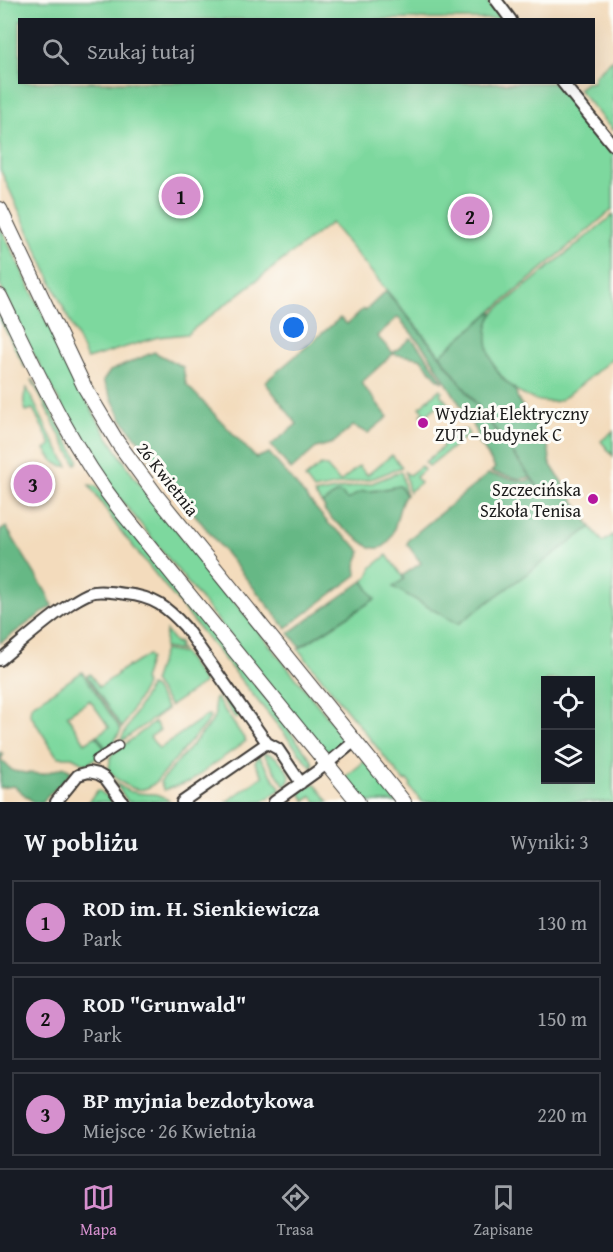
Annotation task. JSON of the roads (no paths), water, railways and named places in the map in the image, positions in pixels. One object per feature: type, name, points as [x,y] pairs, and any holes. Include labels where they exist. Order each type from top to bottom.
[{"type":"street","points":[[496,0],[510,18]]},
{"type":"street","points":[[564,84],[613,145]]},
{"type":"street","name":"26 Kwietnia","points":[[0,209],[82,383],[118,443],[143,478],[404,802]]},
{"type":"street","points":[[0,296],[74,444],[96,478],[358,802]]},
{"type":"street","points":[[0,660],[54,615],[90,593],[103,591],[148,598],[167,609],[185,627],[267,743],[278,749],[301,783]]},
{"type":"street","points":[[274,802],[355,741]]},
{"type":"street","points":[[182,802],[267,743]]},
{"type":"street","points":[[96,760],[118,746]]},
{"type":"street","points":[[56,802],[78,775],[88,769],[105,778],[123,802]]},
{"type":"place","name":"ROD im. H. Sienkiewicza","points":[[181,196]]},
{"type":"place","name":"ROD \"Grunwald\"","points":[[470,216]]},
{"type":"place","name":"Wydział Elektryczny ZUT – budynek C","points":[[423,423]]},
{"type":"place","name":"BP myjnia bezdotykowa","points":[[33,484]]},
{"type":"place","name":"Szczecińska Szkoła Tenisa","points":[[593,499]]}]
